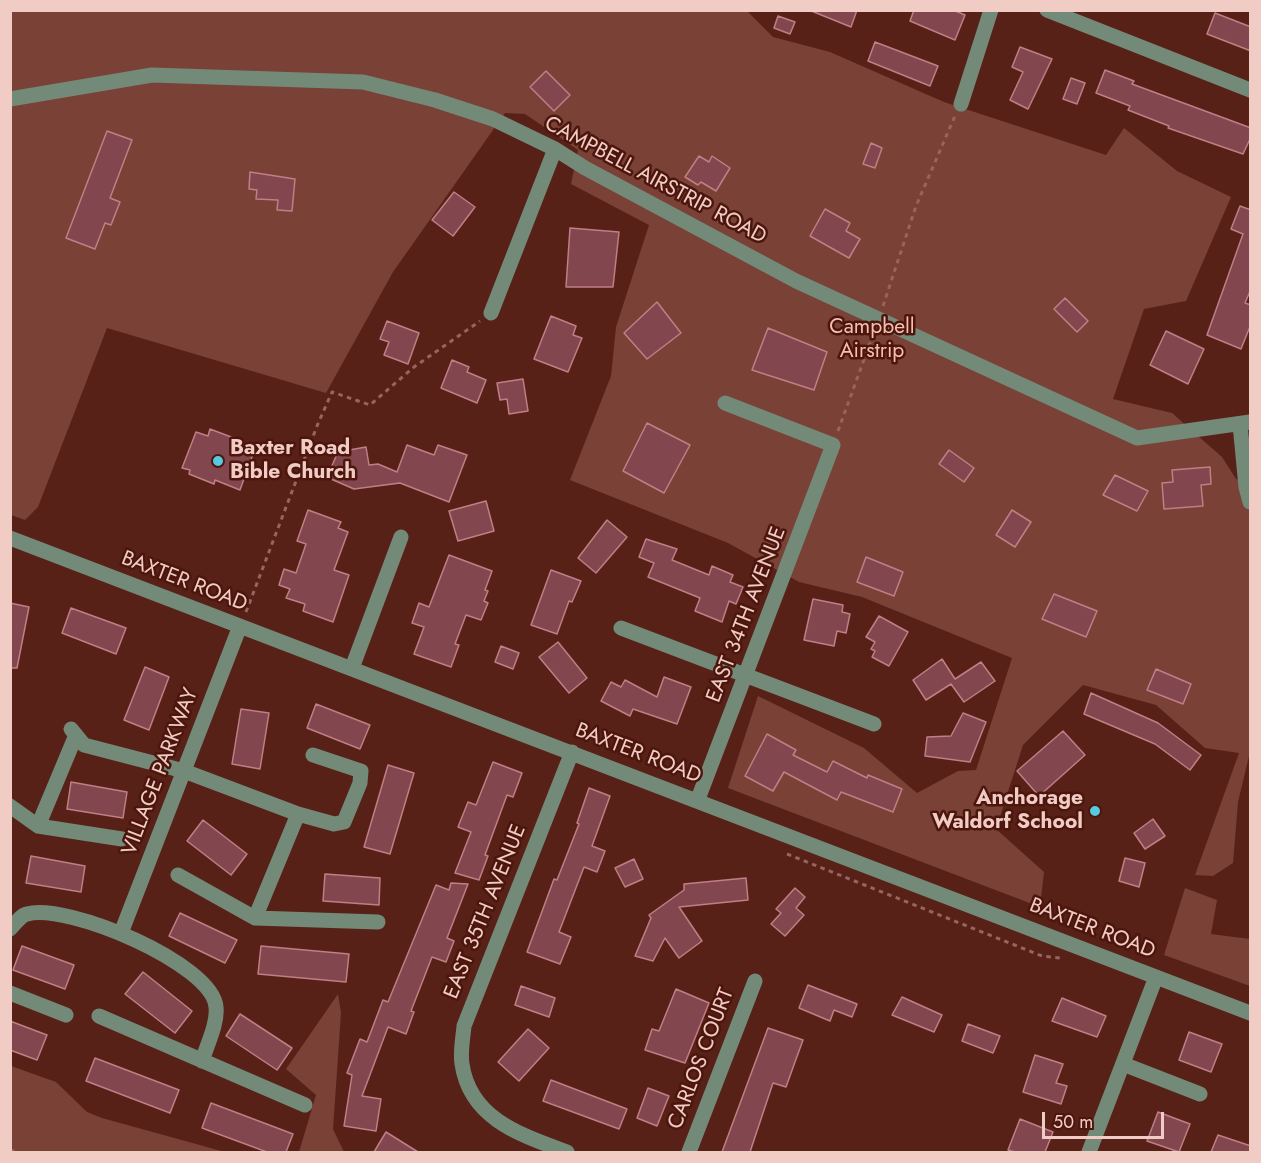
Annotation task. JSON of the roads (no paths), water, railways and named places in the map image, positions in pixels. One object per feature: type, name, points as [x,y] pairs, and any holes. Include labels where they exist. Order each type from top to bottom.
[{"type":"street","points":[[960,104],[992,10]]},
{"type":"street","points":[[1047,10],[1251,90]]},
{"type":"street","name":"CAMPBELL AIRSTRIP ROAD","points":[[10,99],[152,75],[363,82],[435,100],[494,119],[555,149],[585,168],[796,281],[1137,438],[1245,423]]},
{"type":"street","points":[[491,313],[555,149]]},
{"type":"street","name":"EAST 34TH AVENUE","points":[[698,799],[747,676],[833,445],[724,403]]},
{"type":"street","points":[[1245,423],[1246,487],[1251,502]]},
{"type":"street","points":[[352,668],[401,537]]},
{"type":"street","name":"BAXTER ROAD","points":[[10,538],[698,799],[1251,1013]]},
{"type":"street","name":"VILLAGE PARKWAY","points":[[121,933],[240,626]]},
{"type":"street","points":[[621,628],[874,724]]},
{"type":"street","points":[[38,826],[73,732],[84,745],[184,771],[297,814],[334,824],[344,822],[360,783],[361,771],[313,754]]},
{"type":"street","name":"EAST 35TH AVENUE","points":[[567,1152],[524,1136],[492,1118],[469,1092],[462,1062],[464,1026],[572,752]]},
{"type":"street","points":[[10,806],[38,826],[122,839]]},
{"type":"street","points":[[255,918],[297,814]]},
{"type":"street","points":[[178,875],[255,918],[378,922]]},
{"type":"street","points":[[10,929],[25,914],[45,911],[72,915],[121,933],[189,969],[209,987],[216,1007],[202,1061]]},
{"type":"street","points":[[1089,1152],[1156,977]]},
{"type":"street","name":"CARLOS COURT","points":[[689,1152],[755,981]]},
{"type":"street","points":[[10,993],[66,1015]]},
{"type":"street","points":[[99,1016],[305,1105]]},
{"type":"street","points":[[1123,1064],[1200,1094]]},
{"type":"place","name":"Baxter Road Bible Church","points":[[218,461]]},
{"type":"place","name":"Anchorage Waldorf School","points":[[1095,811]]},
{"type":"park label","name":"Campbell Airstrip","points":[[872,340]]}]
